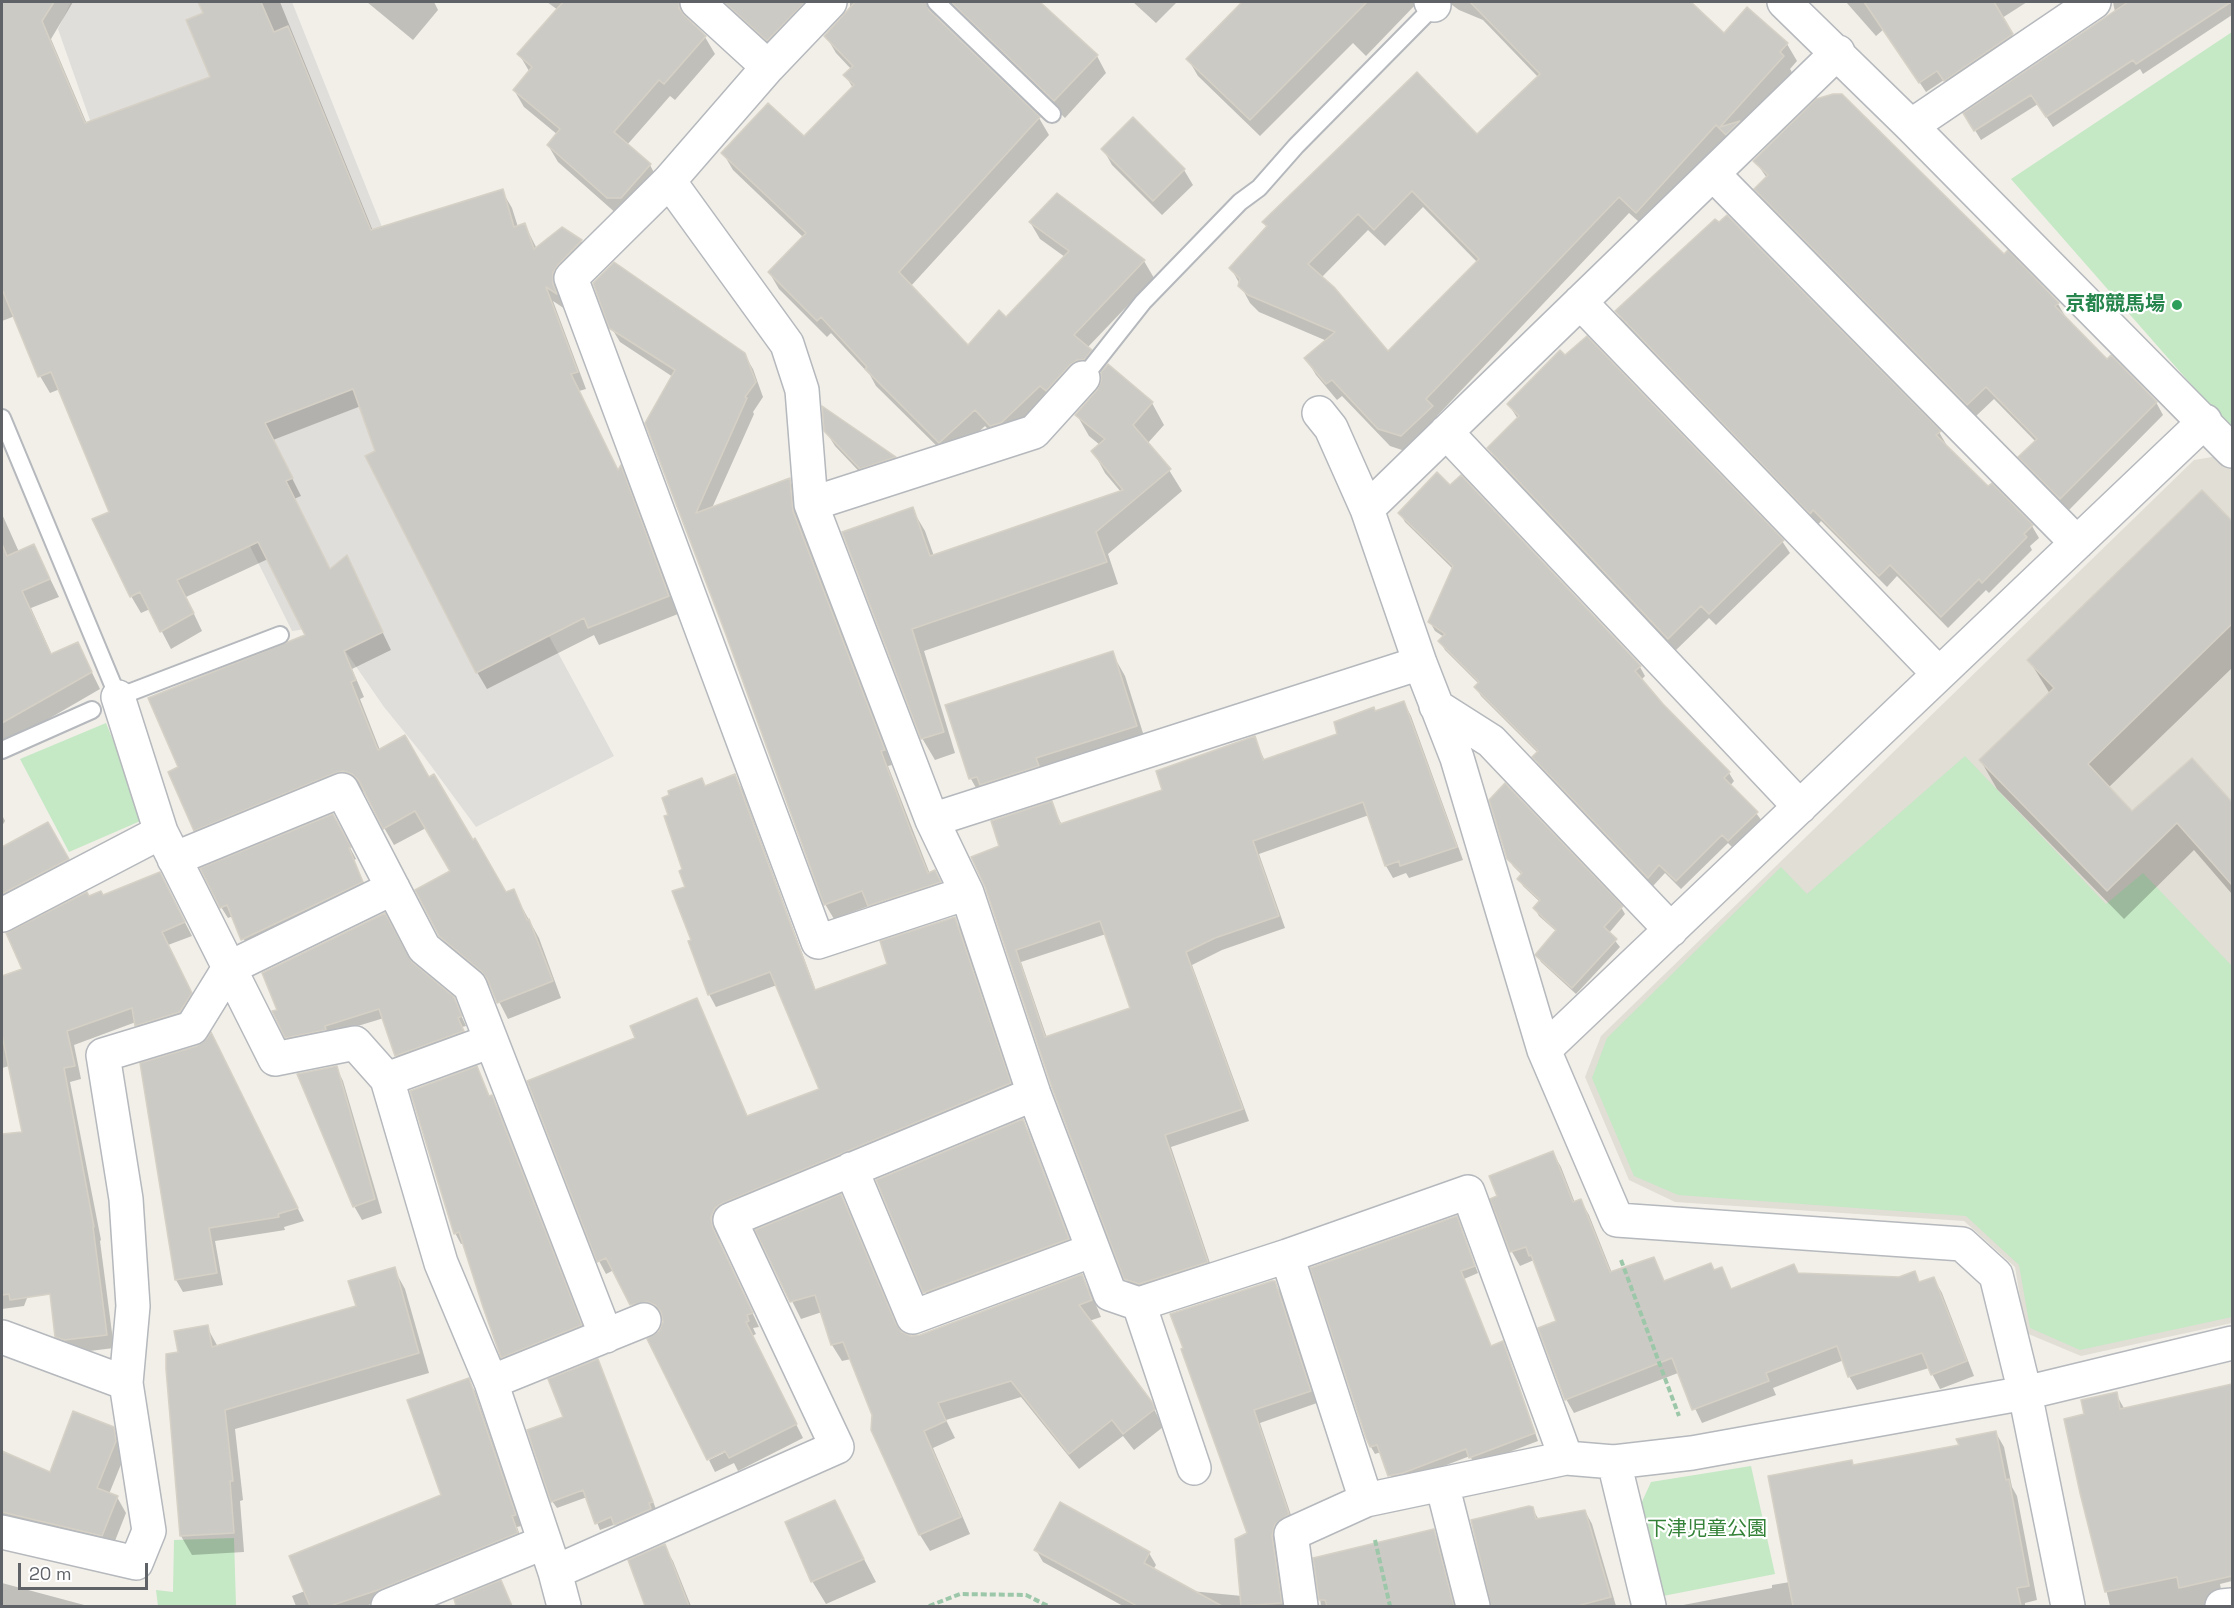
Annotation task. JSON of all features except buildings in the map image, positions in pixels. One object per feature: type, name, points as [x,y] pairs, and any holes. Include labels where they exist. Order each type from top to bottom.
[{"type":"street","points":[[697,2],[768,67]]},
{"type":"street","points":[[830,2],[768,67],[669,182],[570,278],[818,942],[967,893]]},
{"type":"street","points":[[1787,2],[2232,451]]},
{"type":"street","points":[[1911,126],[2062,10],[2094,2]]},
{"type":"street","points":[[1367,509],[1838,52]]},
{"type":"street","points":[[1713,174],[2077,543]]},
{"type":"street","points":[[669,182],[787,344],[802,390],[812,504],[932,820],[967,893],[1034,1094],[1110,1294],[1139,1304],[1287,1256],[1468,1192],[1566,1458]]},
{"type":"street","points":[[1580,302],[1940,674]]},
{"type":"street","points":[[812,504],[1034,432],[1083,378]]},
{"type":"street","points":[[1319,414],[1331,428],[1367,509],[1420,663],[1457,758],[1544,1050],[1617,1220],[1962,1244],[1996,1275],[2025,1392],[2068,1606]]},
{"type":"street","points":[[1544,1050],[2205,422]]},
{"type":"street","points":[[1446,432],[1800,807]]},
{"type":"street","points":[[932,820],[1420,663]]},
{"type":"street","points":[[105,704],[168,845],[275,1059],[356,1043],[387,1079],[441,1263],[491,1382],[550,1557],[564,1606]]},
{"type":"street","points":[[1437,706],[1491,741],[1671,930]]},
{"type":"street","points":[[2,915],[168,845],[342,790],[424,948],[470,986],[606,1336]]},
{"type":"street","points":[[2,1532],[136,1563],[149,1531],[126,1383],[133,1306],[126,1199],[103,1055],[192,1028],[229,968],[393,888]]},
{"type":"street","points":[[387,1079],[491,1041]]},
{"type":"street","points":[[388,1606],[550,1557],[837,1447],[730,1220],[1034,1094]]},
{"type":"street","points":[[851,1169],[912,1317],[1093,1250]]},
{"type":"street","points":[[1287,1256],[1366,1500]]},
{"type":"street","points":[[1139,1304],[1194,1468]]},
{"type":"street","points":[[491,1382],[644,1320]]},
{"type":"street","points":[[2,1337],[126,1383]]},
{"type":"street","points":[[1301,1606],[1292,1534],[1366,1500],[1566,1458],[1614,1462],[1692,1453],[2025,1392],[2232,1343]]},
{"type":"street","points":[[1614,1462],[1649,1606]]},
{"type":"street","points":[[1442,1484],[1473,1606]]},
{"type":"street","points":[[2222,1606],[2232,1605]]},
{"type":"lane","points":[[936,2],[1052,114]]},
{"type":"lane","points":[[1083,378],[1143,302],[1240,202],[1260,189],[1296,146],[1434,3]]},
{"type":"lane","points":[[2,418],[105,704]]},
{"type":"lane","points":[[2,750],[105,704],[280,636]]},
{"type":"path","points":[[1617,1220],[1614,1242],[1692,1453]]},
{"type":"path","points":[[1366,1500],[1390,1606]]},
{"type":"path","points":[[929,1606],[960,1594],[1026,1594],[1048,1606]]},
{"type":"shaded area","points":[[71,2],[292,2],[398,267],[442,439],[614,756],[476,827],[384,707],[328,626],[292,631],[226,498],[207,453],[58,29]]},
{"type":"shaded area","points":[[2224,455],[2232,465],[2232,1323],[2081,1356],[2026,1333],[2015,1267],[1964,1221],[1675,1202],[1629,1180],[1585,1077],[1601,1036],[2194,460]]},
{"type":"green space","name":"京都競馬場","points":[[2232,32],[2232,431],[2011,179]]},
{"type":"green space","points":[[106,723],[145,819],[69,852],[20,759]]},
{"type":"green space","points":[[1965,756],[2106,904],[2143,873],[2232,966],[2232,1317],[2080,1350],[2030,1328],[2019,1265],[1966,1216],[1678,1195],[1634,1176],[1592,1078],[1607,1038],[1781,867],[1807,894]]},
{"type":"green space","name":"下津児童公園","points":[[1751,1466],[1775,1574],[1663,1596],[1640,1506],[1651,1482]]},
{"type":"green space","points":[[234,1538],[236,1606],[158,1606],[156,1590],[173,1592],[174,1540]]},
{"type":"place","name":"京都競馬場","points":[[2177,305]]}]
